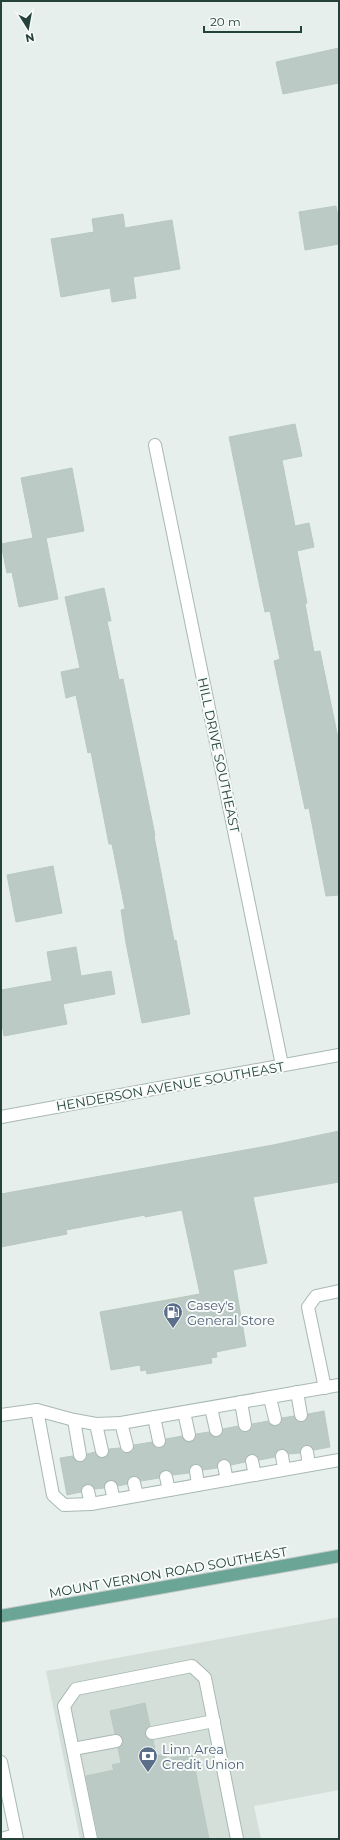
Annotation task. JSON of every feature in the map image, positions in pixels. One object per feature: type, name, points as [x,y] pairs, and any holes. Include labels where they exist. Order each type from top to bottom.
[{"type":"main road","name":"MOUNT VERNON ROAD SOUTHEAST","points":[[1,1616],[339,1556]]},
{"type":"street","name":"HILL DRIVE SOUTHEAST","points":[[155,445],[282,1065]]},
{"type":"street","name":"HENDERSON AVENUE SOUTHEAST","points":[[1,1117],[339,1055]]},
{"type":"street","points":[[325,1388],[308,1307],[316,1296],[339,1291]]},
{"type":"street","points":[[1,1415],[37,1410],[96,1424],[121,1423],[339,1385]]},
{"type":"street","points":[[297,1392],[301,1415]]},
{"type":"street","points":[[270,1398],[274,1419]]},
{"type":"street","points":[[241,1402],[245,1425]]},
{"type":"street","points":[[211,1408],[216,1430]]},
{"type":"street","points":[[37,1410],[53,1495],[64,1505],[91,1504],[339,1460]]},
{"type":"street","points":[[184,1412],[189,1435]]},
{"type":"street","points":[[154,1417],[159,1441]]},
{"type":"street","points":[[74,1420],[80,1455]]},
{"type":"street","points":[[121,1423],[127,1446]]},
{"type":"street","points":[[96,1424],[102,1451]]},
{"type":"street","points":[[306,1452],[309,1465]]},
{"type":"street","points":[[282,1456],[284,1469]]},
{"type":"street","points":[[252,1461],[255,1475]]},
{"type":"street","points":[[224,1466],[227,1480]]},
{"type":"street","points":[[196,1471],[198,1485]]},
{"type":"street","points":[[166,1477],[169,1490]]},
{"type":"street","points":[[134,1483],[137,1495]]},
{"type":"street","points":[[111,1487],[114,1500]]},
{"type":"street","points":[[88,1491],[91,1504]]},
{"type":"street","points":[[91,1839],[64,1706],[76,1689],[192,1666],[205,1678],[237,1839]]},
{"type":"street","points":[[152,1733],[214,1721]]},
{"type":"street","points":[[73,1749],[116,1741]]},
{"type":"street","points":[[1,1762],[17,1837],[1,1839]]},
{"type":"shaded area","points":[[339,1617],[339,1790],[254,1806],[261,1839],[80,1839],[46,1671]]},
{"type":"building","points":[[339,48],[339,83],[283,94],[276,62]]},
{"type":"building","points":[[336,206],[339,222],[339,244],[305,250],[299,212]]},
{"type":"building","points":[[123,214],[125,228],[172,220],[180,269],[133,277],[136,298],[112,302],[110,288],[61,297],[51,239],[94,232],[92,219]]},
{"type":"building","points":[[295,424],[302,456],[282,460],[295,526],[309,523],[314,547],[297,551],[307,603],[305,604],[314,652],[320,651],[339,743],[339,895],[326,896],[309,808],[305,809],[274,661],[280,659],[270,611],[265,612],[229,437]]},
{"type":"building","points":[[72,468],[84,531],[46,538],[58,599],[19,607],[12,572],[7,573],[1,544],[33,538],[21,478]]},
{"type":"building","points":[[104,588],[111,621],[107,621],[119,680],[123,679],[155,835],[174,941],[176,940],[190,1014],[142,1023],[121,910],[125,909],[112,844],[109,844],[91,752],[88,753],[76,695],[66,698],[61,672],[80,668],[65,597]]},
{"type":"building","points":[[53,866],[62,913],[16,922],[7,875]]},
{"type":"building","points":[[76,947],[81,976],[111,971],[115,994],[63,1004],[67,1024],[4,1036],[1,1017],[1,990],[52,981],[47,952]]},
{"type":"building","points":[[339,1131],[339,1182],[253,1197],[267,1263],[233,1270],[246,1346],[216,1352],[217,1357],[211,1358],[212,1363],[147,1374],[146,1370],[141,1371],[140,1365],[111,1370],[100,1312],[200,1294],[182,1210],[145,1217],[145,1215],[66,1230],[67,1234],[1,1247],[1,1194],[273,1145]]},
{"type":"building","points":[[324,1411],[330,1447],[314,1450],[310,1445],[305,1445],[302,1446],[300,1453],[289,1454],[285,1449],[280,1449],[275,1453],[275,1457],[259,1460],[257,1456],[251,1454],[247,1456],[245,1462],[231,1465],[229,1461],[223,1459],[219,1461],[217,1468],[203,1470],[199,1464],[195,1464],[189,1468],[189,1473],[173,1475],[171,1472],[165,1470],[161,1472],[159,1478],[141,1481],[139,1478],[133,1476],[129,1478],[127,1484],[118,1486],[116,1482],[110,1480],[106,1482],[104,1488],[95,1489],[93,1486],[87,1484],[83,1486],[81,1492],[67,1495],[60,1458],[73,1456],[77,1462],[82,1462],[87,1458],[87,1454],[95,1452],[97,1456],[103,1458],[107,1456],[109,1449],[120,1448],[122,1452],[128,1453],[133,1451],[134,1445],[152,1442],[154,1446],[160,1448],[164,1446],[166,1439],[182,1436],[184,1440],[190,1442],[194,1440],[196,1434],[209,1432],[211,1435],[217,1437],[221,1435],[223,1429],[238,1426],[242,1432],[247,1432],[252,1428],[252,1424],[268,1421],[270,1424],[276,1426],[280,1424],[282,1418],[294,1416],[296,1420],[302,1422],[306,1420],[308,1414]]},
{"type":"building","name":"Linn Area Credit Union","points":[[145,1703],[150,1726],[145,1730],[145,1735],[149,1740],[153,1740],[156,1756],[165,1754],[167,1759],[192,1754],[209,1839],[99,1839],[86,1776],[114,1770],[112,1765],[121,1763],[118,1748],[123,1744],[123,1739],[119,1734],[115,1734],[110,1711]]},
{"type":"place","name":"Casey's General Store","points":[[173,1329]]},
{"type":"place","name":"Linn Area Credit Union","points":[[148,1773]]}]
